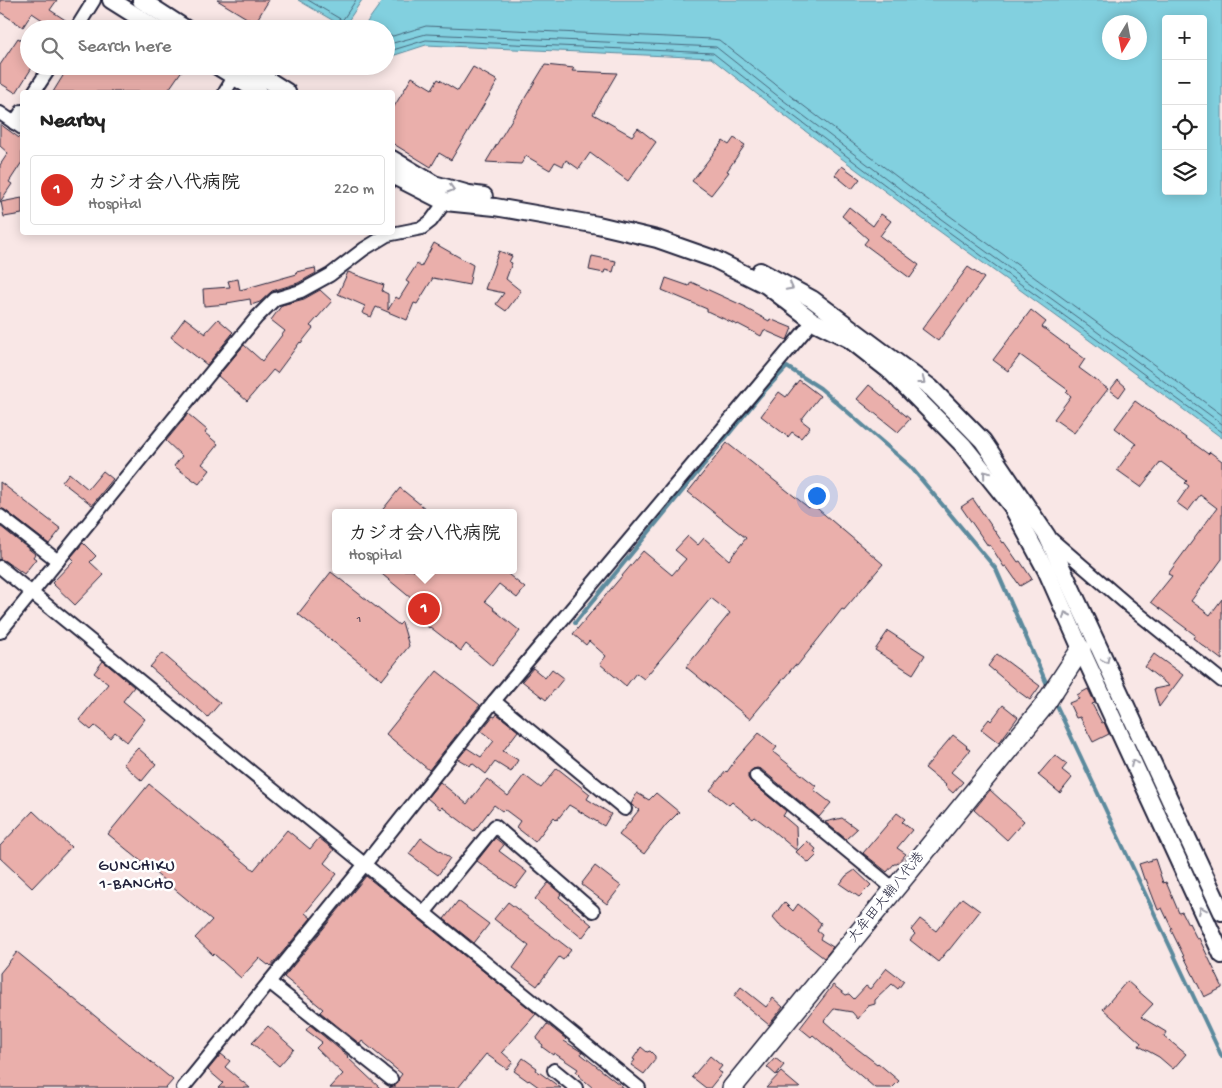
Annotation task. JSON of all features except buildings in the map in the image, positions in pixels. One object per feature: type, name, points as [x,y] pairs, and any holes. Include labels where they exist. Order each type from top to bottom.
[{"type":"main road","name":"大牟田大鞘八代港","points":[[732,1088],[1043,708],[1081,649]]},
{"type":"street","points":[[82,20],[94,0]]},
{"type":"street","points":[[111,0],[143,20]]},
{"type":"street","points":[[141,0],[172,20]]},
{"type":"street","points":[[35,90],[45,75]]},
{"type":"street","points":[[226,90],[238,75]]},
{"type":"street","points":[[243,75],[257,90]]},
{"type":"street","points":[[247,75],[282,90]]},
{"type":"street","points":[[0,113],[18,125]]},
{"type":"street","points":[[395,161],[434,184],[469,194],[592,216],[677,236],[741,261],[812,299],[931,388],[983,441],[1047,536],[1222,912]]},
{"type":"street","points":[[395,177],[445,202],[495,207],[598,225],[658,239],[714,259],[766,285],[813,321],[849,339],[890,371],[963,445],[1011,505],[1046,570],[1222,955]]},
{"type":"street","points":[[395,233],[422,228],[431,221],[445,202]]},
{"type":"street","points":[[0,632],[257,317],[275,299],[301,291],[330,275],[364,249],[387,235]]},
{"type":"street","points":[[183,1088],[365,864],[494,701],[813,321]]},
{"type":"street","points":[[1011,505],[1129,606],[1222,681]]},
{"type":"street","points":[[0,516],[58,561]]},
{"type":"street","points":[[0,567],[639,1088]]},
{"type":"street","points":[[494,701],[625,809]]},
{"type":"street","points":[[756,776],[894,889]]},
{"type":"street","points":[[424,913],[495,826],[593,910]]},
{"type":"street","points":[[269,982],[391,1079]]},
{"type":"street","points":[[554,1070],[576,1088]]},
{"type":"water","points":[[298,0],[362,0],[349,20],[332,20]]},
{"type":"water","points":[[383,0],[1222,0],[1222,438],[906,207],[711,58],[426,45],[395,55],[395,20],[369,20]]},
{"type":"waterway","points":[[575,623],[759,397],[787,367],[820,388],[910,466],[996,569],[1049,689]]},
{"type":"waterway","points":[[1054,700],[1222,1057]]},
{"type":"place","name":"カジオ会八代病院","points":[[424,609]]},
{"type":"district","name":"GUNCHIKU 1-BANCHO","points":[[137,876]]}]
